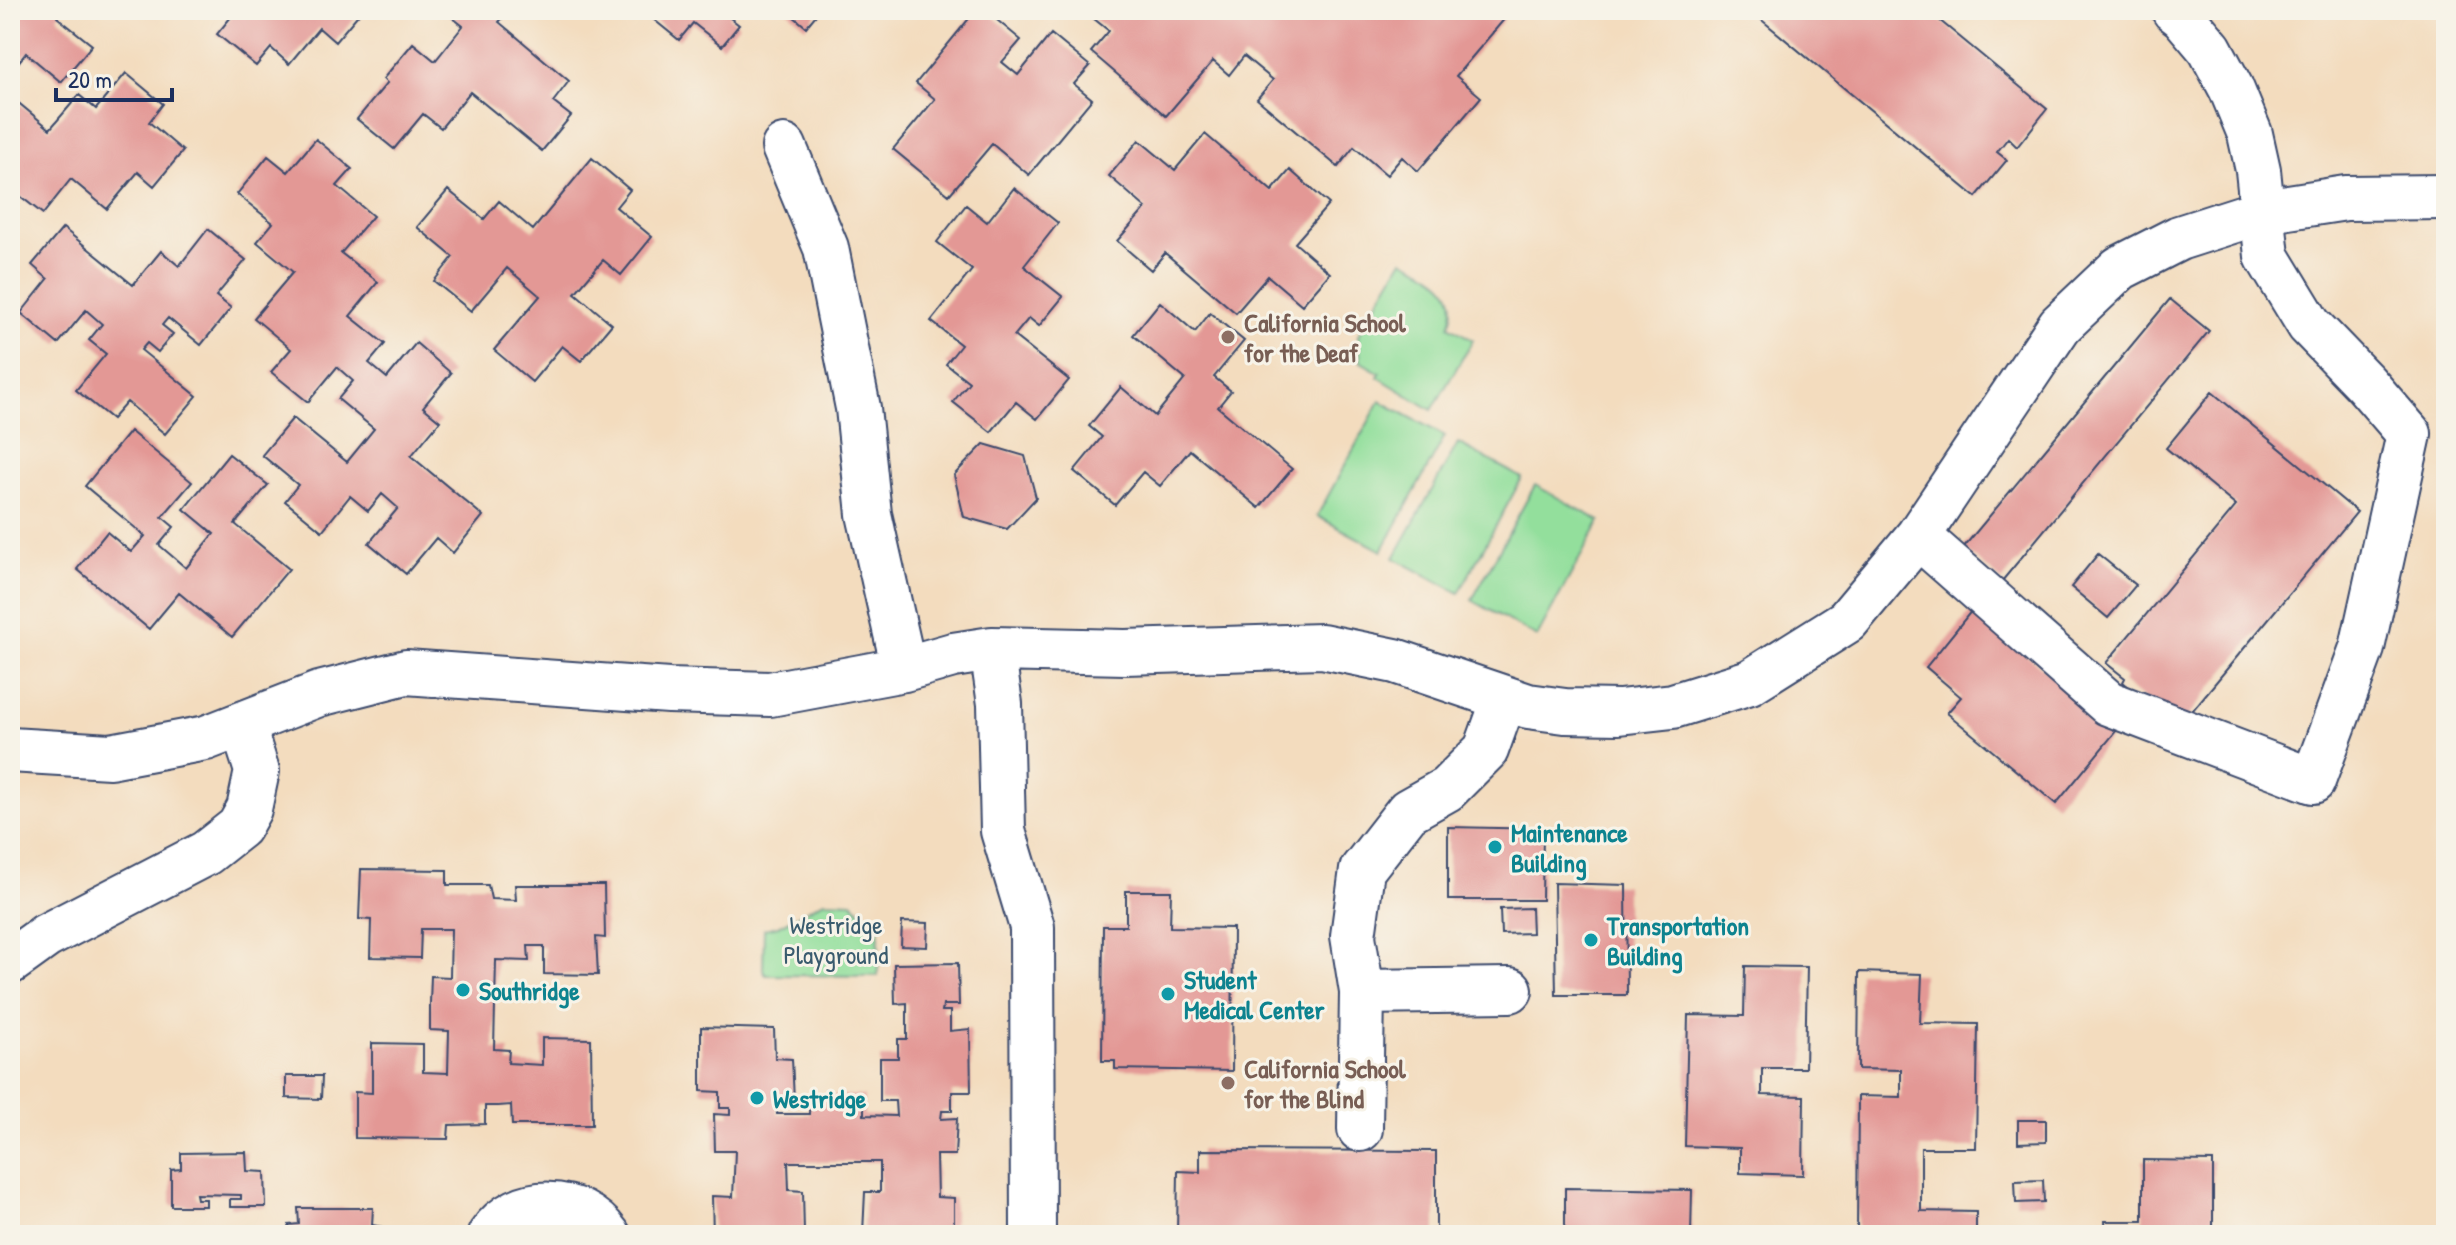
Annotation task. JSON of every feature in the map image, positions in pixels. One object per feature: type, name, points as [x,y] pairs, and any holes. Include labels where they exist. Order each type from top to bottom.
[{"type":"lane","points":[[1918,536],[2108,703],[2313,781],[2362,648],[2409,434],[2309,325],[2267,256],[2258,170],[2250,134],[2210,49],[2174,10]]},
{"type":"lane","points":[[784,147],[826,248],[858,408],[869,514],[904,669]]},
{"type":"lane","points":[[10,750],[110,756],[206,738],[319,694],[406,672],[669,691],[770,694],[992,649],[1125,652],[1322,646],[1395,661],[1504,700],[1565,711],[1619,712],[1673,706],[1750,682],[1847,621],[1918,536],[2060,325],[2120,268],[2179,238],[2263,211],[2346,198],[2446,197]]},
{"type":"lane","points":[[992,649],[1000,704],[1003,831],[1032,927],[1033,1235]]},
{"type":"lane","points":[[1360,1129],[1362,992],[1353,936],[1362,870],[1408,811],[1447,789],[1486,750],[1504,700]]},
{"type":"lane","points":[[10,962],[46,936],[206,853],[239,827],[249,809],[257,771],[242,724]]},
{"type":"lane","points":[[1362,992],[1510,990]]},
{"type":"lane","points":[[490,1235],[496,1226],[517,1211],[538,1204],[561,1204],[583,1211],[608,1235]]},
{"type":"green space","points":[[1403,259],[1443,284],[1452,301],[1449,326],[1473,340],[1432,410],[1378,377],[1380,373],[1361,362],[1358,335]]},
{"type":"green space","points":[[1380,401],[1445,436],[1382,551],[1317,516]]},
{"type":"green space","points":[[1458,443],[1522,478],[1459,593],[1394,558]]},
{"type":"green space","points":[[1535,485],[1600,521],[1537,637],[1472,600]]},
{"type":"green space","name":"Westridge Playground","points":[[824,901],[852,902],[879,929],[878,976],[766,975],[763,971],[764,929],[778,926]]},
{"type":"building","points":[[10,10],[63,10],[57,17],[92,45],[61,82],[26,53],[10,73]]},
{"type":"building","points":[[224,10],[362,10],[335,42],[319,28],[289,64],[271,48],[256,66],[217,34],[231,17]]},
{"type":"building","points":[[443,10],[509,10],[499,22],[569,81],[553,102],[571,116],[542,151],[470,92],[441,128],[423,114],[394,149],[357,119],[387,83],[383,79],[413,43],[435,61],[463,26]]},
{"type":"building","points":[[642,10],[734,10],[729,17],[739,25],[722,46],[693,23],[679,40]]},
{"type":"building","points":[[786,10],[820,10],[806,27]]},
{"type":"building","points":[[976,10],[985,10],[1021,40],[1002,62],[1018,75],[1051,34],[1090,66],[1074,84],[1092,99],[1029,175],[992,144],[949,195],[893,149],[935,99],[916,83]]},
{"type":"building","points":[[1083,10],[1512,10],[1456,76],[1481,97],[1418,171],[1402,157],[1387,175],[1354,147],[1338,167],[1257,99],[1273,80],[1244,56],[1229,75],[1213,61],[1166,116],[1091,52],[1109,31]]},
{"type":"building","points":[[1764,10],[1927,10],[2047,109],[2017,147],[2008,138],[1997,152],[2007,160],[1976,197],[1758,17]]},
{"type":"building","points":[[126,73],[163,104],[149,122],[183,151],[154,186],[138,172],[107,209],[71,179],[43,214],[10,188],[10,106],[15,100],[50,129],[79,95],[96,109]]},
{"type":"building","points":[[1205,134],[1272,191],[1290,170],[1329,204],[1295,243],[1330,273],[1302,305],[1268,276],[1236,313],[1165,253],[1151,270],[1117,241],[1146,208],[1109,176],[1139,140],[1175,170]]},
{"type":"building","points":[[316,139],[352,169],[337,186],[373,216],[341,253],[378,282],[350,316],[385,344],[369,363],[387,378],[416,343],[451,373],[423,407],[440,421],[411,456],[483,516],[453,553],[436,538],[406,574],[369,543],[398,508],[382,494],[368,511],[350,496],[322,531],[285,501],[298,485],[262,455],[293,418],[347,462],[374,429],[338,399],[353,381],[337,367],[308,402],[271,372],[291,349],[254,318],[293,272],[257,242],[273,223],[237,194],[268,156],[288,172]]},
{"type":"building","points":[[592,158],[630,190],[616,207],[652,237],[621,275],[603,260],[575,293],[612,324],[581,361],[562,346],[532,382],[494,350],[540,296],[507,268],[471,311],[434,281],[453,257],[417,227],[448,190],[484,219],[499,201],[533,230]]},
{"type":"building","points":[[1014,188],[1058,223],[1024,266],[1063,297],[1039,326],[1029,318],[1014,336],[1069,380],[1037,419],[1016,402],[991,432],[953,402],[969,382],[946,364],[961,345],[931,321],[972,270],[937,242],[966,205],[987,222]]},
{"type":"building","points":[[63,228],[133,285],[161,251],[179,266],[208,229],[246,260],[216,296],[231,308],[201,345],[168,318],[162,325],[173,334],[158,352],[147,343],[141,350],[197,396],[165,434],[127,402],[112,419],[76,390],[106,354],[89,340],[102,324],[86,310],[58,344],[21,313],[48,279],[32,265]]},
{"type":"building","points":[[2170,299],[2209,331],[2002,581],[1963,548]]},
{"type":"building","points":[[1160,302],[1195,332],[1210,313],[1244,341],[1214,377],[1231,391],[1218,407],[1292,469],[1259,508],[1190,450],[1160,486],[1143,472],[1115,505],[1074,471],[1102,437],[1089,426],[1121,387],[1155,416],[1185,379],[1133,335]]},
{"type":"building","points":[[2212,392],[2357,512],[2178,728],[2123,682],[2125,678],[2106,663],[2236,506],[2166,448]]},
{"type":"building","points":[[130,431],[192,482],[162,517],[174,527],[159,545],[186,568],[214,534],[184,509],[229,454],[268,485],[235,524],[289,569],[232,637],[179,593],[149,629],[77,569],[107,532],[131,552],[145,536],[85,486]]},
{"type":"building","points":[[984,444],[1025,456],[1036,498],[1007,529],[964,517],[954,475]]},
{"type":"building","points":[[2098,554],[2136,585],[2108,618],[2071,587]]},
{"type":"building","points":[[1972,610],[2117,730],[2056,804],[1947,713],[1961,697],[1926,667]]},
{"type":"building","name":"Maintenance Building","points":[[1448,827],[1543,829],[1542,900],[1448,900]]},
{"type":"building","name":"Southridge","points":[[361,869],[447,870],[447,885],[488,885],[491,899],[516,900],[515,885],[604,885],[605,938],[596,937],[598,975],[544,974],[544,946],[528,946],[529,961],[496,960],[494,1049],[509,1050],[508,1063],[542,1065],[542,1038],[591,1039],[592,1125],[512,1125],[511,1105],[485,1106],[485,1124],[449,1125],[448,1139],[355,1138],[355,1092],[372,1093],[372,1043],[423,1044],[423,1072],[448,1073],[449,1031],[430,1030],[430,1004],[431,976],[450,977],[451,929],[421,929],[420,958],[370,957],[371,920],[359,919]]},
{"type":"building","name":"Transportation Building","points":[[1554,883],[1626,885],[1627,995],[1556,995]]},
{"type":"building","name":"Student Medical Center","points":[[1126,891],[1171,891],[1170,927],[1233,928],[1232,1071],[1115,1069],[1115,1061],[1102,1061],[1103,926],[1126,926]]},
{"type":"building","points":[[1531,908],[1532,933],[1501,934],[1500,909]]},
{"type":"building","points":[[902,922],[928,923],[927,947],[901,946]]},
{"type":"building","name":"Westridge","points":[[958,963],[959,1005],[943,1005],[942,1011],[950,1011],[950,1031],[970,1029],[971,1092],[952,1092],[952,1111],[942,1111],[941,1119],[957,1118],[955,1155],[936,1155],[937,1197],[954,1198],[954,1235],[863,1233],[865,1192],[880,1192],[880,1162],[788,1162],[789,1190],[803,1191],[804,1233],[713,1235],[712,1196],[733,1197],[735,1151],[715,1151],[714,1114],[730,1115],[730,1108],[720,1108],[720,1092],[701,1091],[701,1027],[774,1029],[775,1058],[792,1059],[794,1100],[777,1100],[777,1114],[809,1114],[810,1094],[864,1096],[864,1115],[896,1116],[895,1101],[880,1101],[880,1058],[898,1058],[898,1039],[907,1039],[907,1003],[895,1004],[894,964]]},
{"type":"building","points":[[1745,966],[1807,967],[1805,1068],[1762,1068],[1762,1095],[1804,1096],[1803,1175],[1740,1173],[1740,1148],[1685,1146],[1688,1015],[1744,1016]]},
{"type":"building","points":[[1859,972],[1922,974],[1920,1023],[1978,1024],[1976,1148],[1921,1148],[1921,1211],[1976,1212],[1976,1235],[1857,1235],[1858,1096],[1901,1097],[1901,1070],[1858,1069]]},
{"type":"building","points":[[286,1076],[322,1076],[321,1099],[286,1098]]},
{"type":"building","points":[[2018,1120],[2046,1120],[2046,1142],[2018,1143]]},
{"type":"building","points":[[1200,1150],[1436,1151],[1436,1235],[1177,1235],[1178,1171],[1200,1172]]},
{"type":"building","points":[[246,1152],[247,1171],[265,1172],[266,1207],[230,1207],[230,1199],[241,1199],[241,1195],[196,1194],[197,1199],[206,1199],[206,1206],[171,1206],[171,1170],[181,1169],[181,1153]]},
{"type":"building","points":[[2143,1160],[2213,1161],[2213,1235],[2106,1235],[2105,1221],[2143,1221]]},
{"type":"building","points":[[2043,1180],[2044,1202],[2016,1203],[2015,1181]]},
{"type":"building","points":[[1565,1188],[1692,1190],[1691,1235],[1565,1235]]},
{"type":"building","points":[[298,1208],[373,1208],[372,1225],[383,1227],[383,1235],[289,1235],[289,1225],[299,1224]]},
{"type":"place","name":"California School for the Deaf","points":[[1228,337]]},
{"type":"place","name":"Maintenance Building","points":[[1495,847]]},
{"type":"place","name":"Transportation Building","points":[[1591,940]]},
{"type":"place","name":"Southridge","points":[[463,990]]},
{"type":"place","name":"Student Medical Center","points":[[1168,994]]},
{"type":"place","name":"California School for the Blind","points":[[1228,1083]]},
{"type":"place","name":"Westridge","points":[[757,1098]]}]
